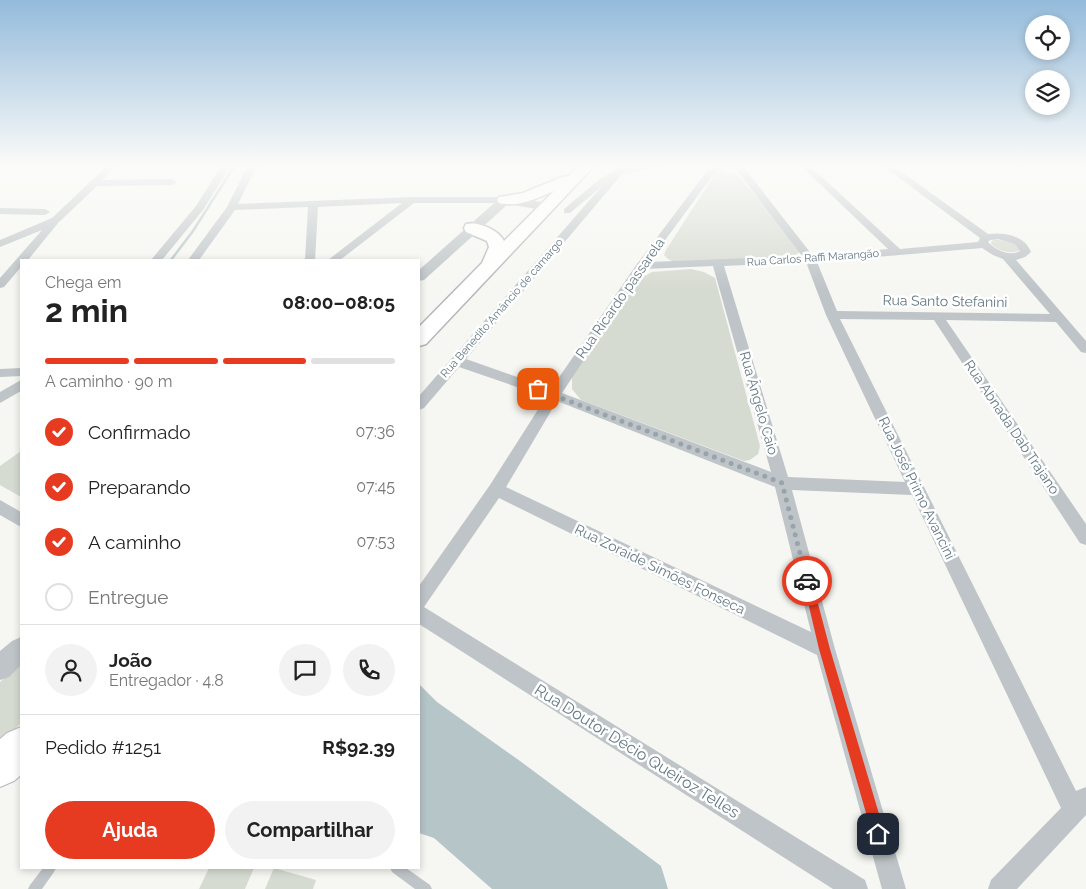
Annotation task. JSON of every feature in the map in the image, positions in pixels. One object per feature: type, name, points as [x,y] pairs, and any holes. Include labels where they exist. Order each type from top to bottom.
[{"type":"highway","points":[[491,264],[560,219],[569,206]]},
{"type":"highway","points":[[420,338],[548,207],[567,211]]},
{"type":"highway","points":[[472,228],[494,238],[498,247],[491,264]]},
{"type":"highway","points":[[0,767],[20,748]]},
{"type":"highway","points":[[0,777],[20,756]]},
{"type":"highway","points":[[0,786],[20,763]]},
{"type":"street","points":[[22,259],[70,206]]},
{"type":"street","points":[[157,259],[201,206]]},
{"type":"street","points":[[194,259],[232,207],[246,206]]},
{"type":"street","points":[[310,259],[313,206]]},
{"type":"street","points":[[334,259],[403,206]]},
{"type":"street","points":[[420,276],[497,206]]},
{"type":"street","points":[[567,211],[572,206]]},
{"type":"street","name":"Rua Benedito Amâncio de camargo","points":[[420,404],[590,206]]},
{"type":"street","name":"Rua Ricardo passarela","points":[[420,600],[496,489],[554,395],[641,266],[687,206]]},
{"type":"street","name":"Rua José Primo Avancini","points":[[769,206],[810,259],[832,315],[918,489],[1080,805]]},
{"type":"street","points":[[848,206],[897,252]]},
{"type":"street","points":[[940,206],[985,241],[993,252],[1006,256],[1086,349]]},
{"type":"street","points":[[1,212],[45,212]]},
{"type":"street","points":[[0,244],[56,220]]},
{"type":"street","name":"Rua Carlos Raffi Marangão","points":[[641,266],[810,259],[897,252],[985,241],[998,236],[1012,239],[1026,249],[1024,254],[1006,256]]},
{"type":"street","points":[[0,285],[20,261]]},
{"type":"street","name":"Rua Ângelo Caio","points":[[718,264],[782,483],[825,649],[894,889]]},
{"type":"street","name":"Rua Santo Stefanini","points":[[832,315],[1058,318]]},
{"type":"street","name":"Rua Abnada Dab Trajano","points":[[937,316],[1086,538]]},
{"type":"street","points":[[457,361],[554,395],[782,483],[918,489]]},
{"type":"street","points":[[0,373],[20,372]]},
{"type":"street","points":[[0,398],[20,386]]},
{"type":"street","name":"Rua Zoraide Simões Fonseca","points":[[496,489],[825,649]]},
{"type":"street","name":"Rua Doutor Décio Queiroz Telles","points":[[420,615],[856,889]]},
{"type":"street","points":[[0,668],[20,650]]},
{"type":"street","points":[[1000,889],[1080,805]]},
{"type":"lane","points":[[34,889],[49,869]]},
{"type":"lane","points":[[397,869],[426,889]]},
{"type":"shaded area","points":[[694,206],[765,206],[797,245],[800,252],[792,257],[676,263],[664,255]]},
{"type":"shaded area","points":[[994,239],[1016,243],[1020,250],[1009,252],[998,249],[991,244]]},
{"type":"shaded area","points":[[691,269],[704,272],[715,278],[760,446],[758,454],[750,460],[744,461],[581,400],[572,389],[572,376],[640,279],[652,272]]},
{"type":"shaded area","points":[[20,452],[20,496],[0,485],[0,466]]},
{"type":"shaded area","points":[[20,663],[20,724],[0,744],[0,682]]},
{"type":"shaded area","points":[[420,685],[437,702],[661,866],[668,889],[492,889],[434,838],[420,833]]},
{"type":"shaded area","points":[[209,869],[254,869],[245,889],[199,889]]},
{"type":"shaded area","points":[[274,869],[316,880],[313,889],[265,889]]},
{"type":"waterway","points":[[172,259],[209,206]]},
{"type":"way so far","points":[[538,389],[782,483],[807,581]]},
{"type":"route","points":[[807,581],[878,834]]}]
